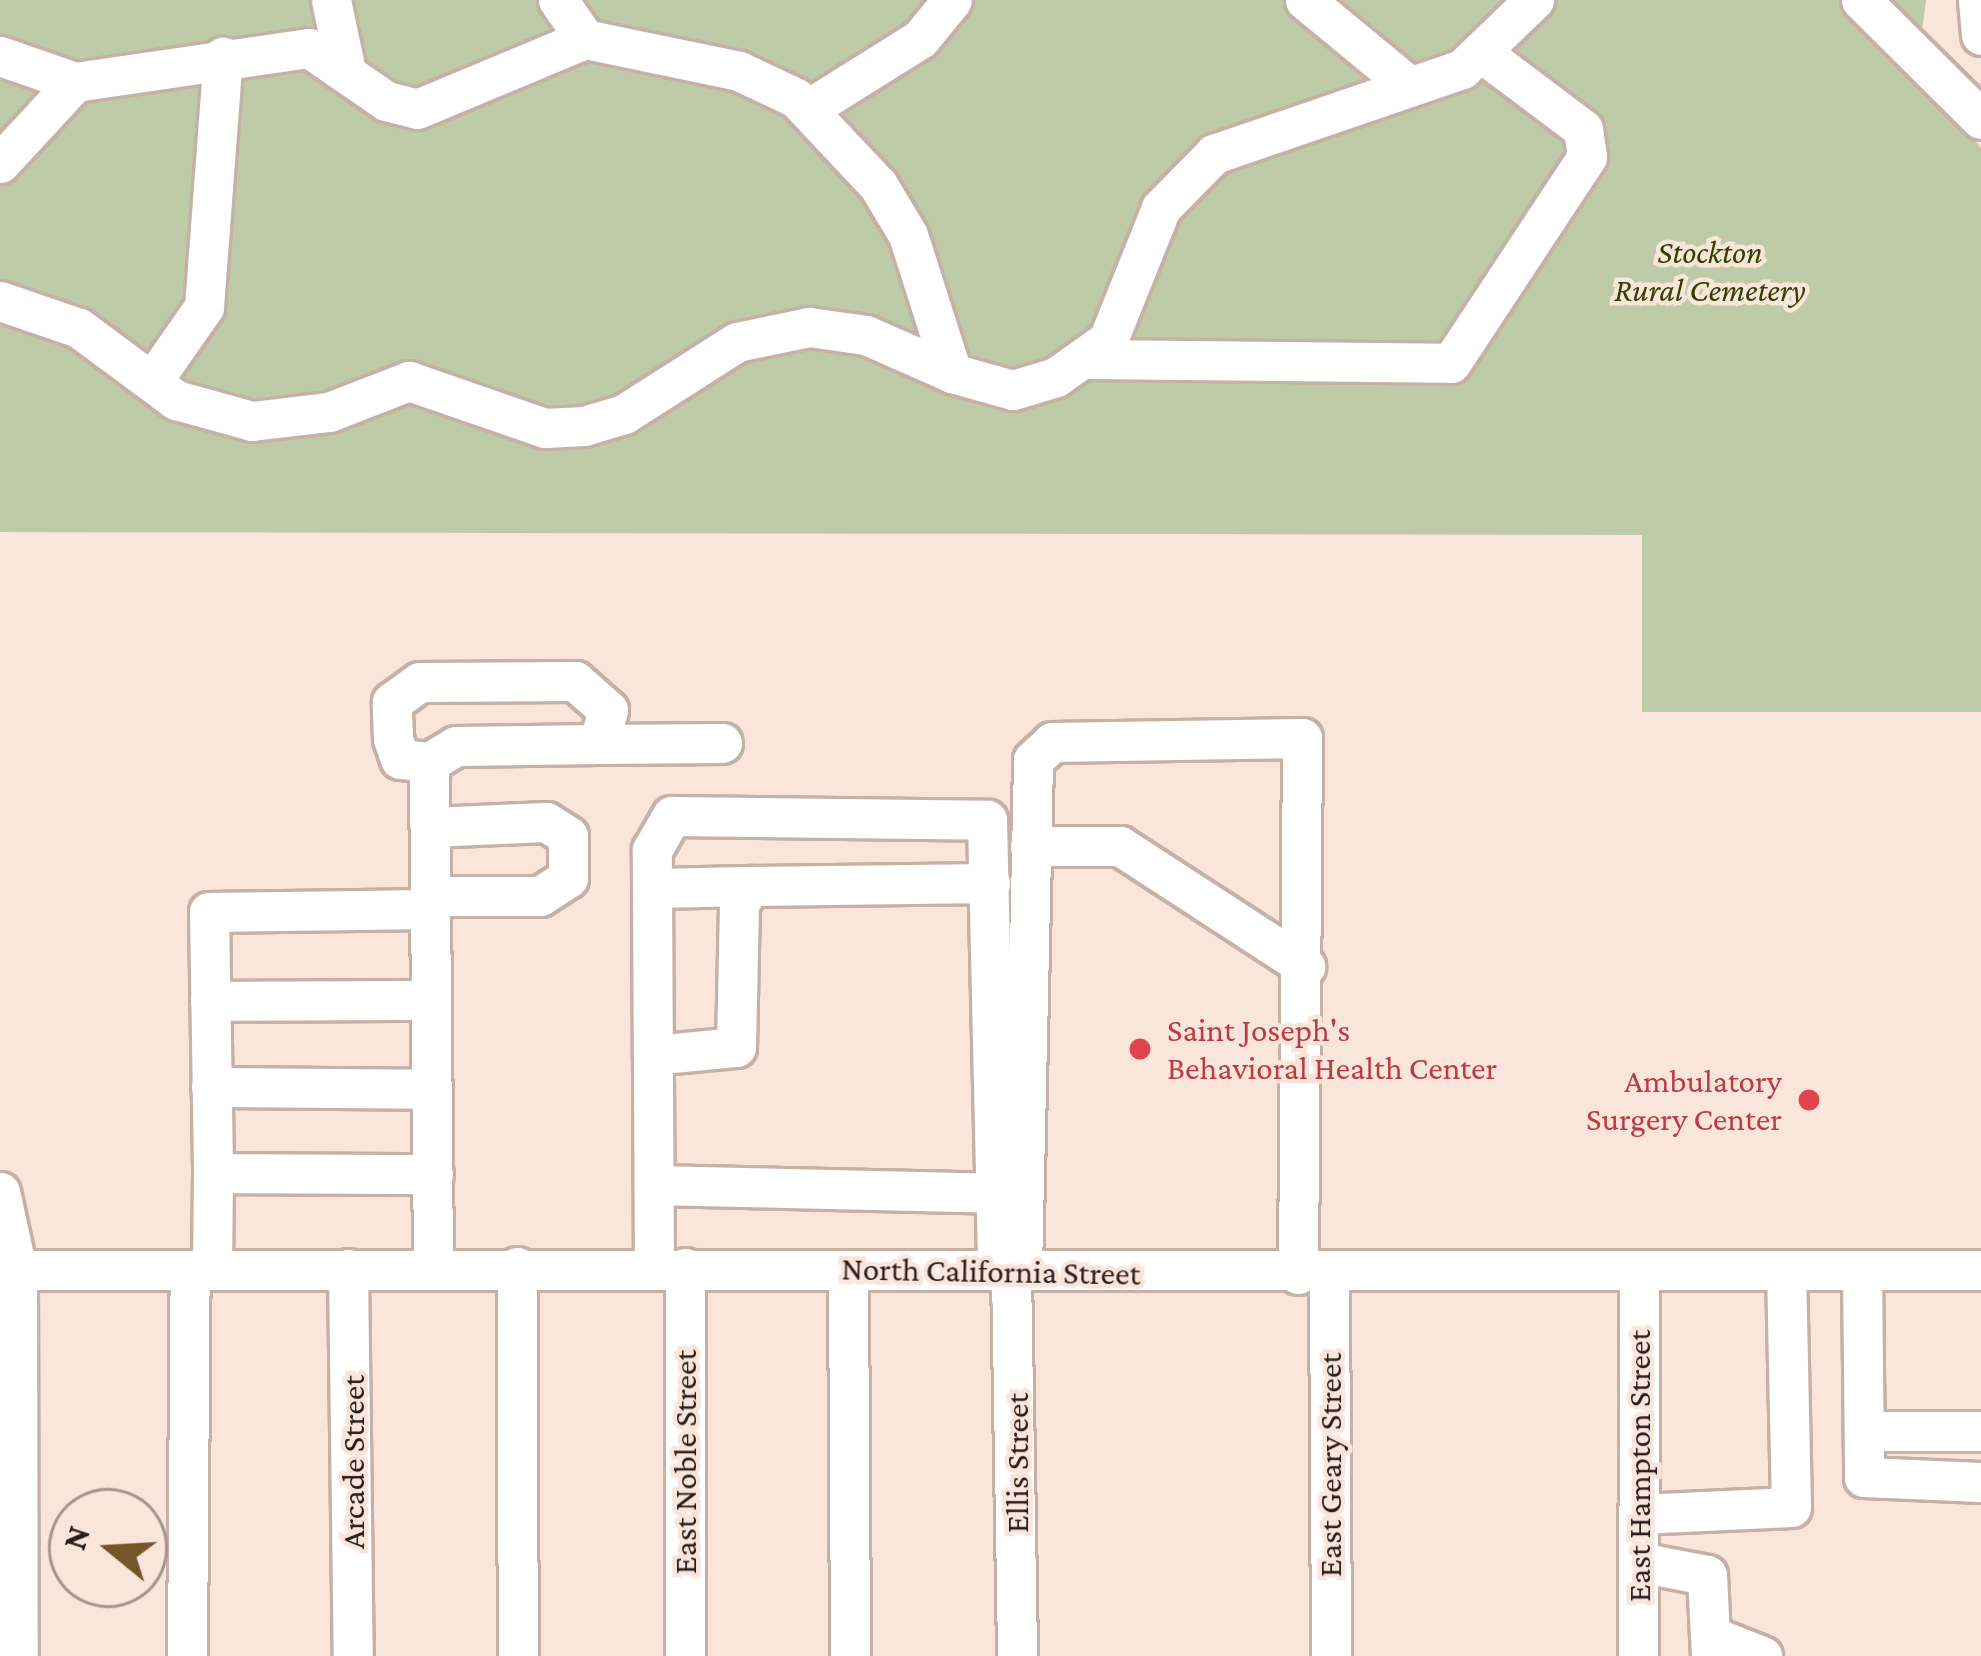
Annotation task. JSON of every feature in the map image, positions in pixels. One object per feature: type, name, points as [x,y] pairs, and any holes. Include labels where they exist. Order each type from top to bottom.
[{"type":"street","points":[[331,0],[346,71]]},
{"type":"street","points":[[558,0],[585,39]]},
{"type":"street","points":[[808,109],[920,39],[952,0]]},
{"type":"street","points":[[1305,0],[1408,86]]},
{"type":"street","points":[[0,301],[79,328],[212,416],[252,421],[329,412],[409,381],[545,428],[624,414],[698,362],[774,331],[866,335],[952,373],[1013,390],[1086,359],[1108,340],[1161,208],[1214,154],[1408,86],[1483,54],[1534,0]]},
{"type":"street","points":[[1861,0],[1981,119]]},
{"type":"street","points":[[1978,0],[1981,35]]},
{"type":"street","points":[[0,56],[75,82],[223,56],[309,48],[417,109],[585,39],[739,71],[808,109],[908,235],[952,373]]},
{"type":"street","points":[[1086,359],[1451,363],[1587,157],[1583,129],[1483,54]]},
{"type":"street","points":[[153,380],[204,307],[223,56]]},
{"type":"street","points":[[0,164],[75,82]]},
{"type":"street","points":[[598,744],[608,710],[575,681],[419,682],[392,702],[393,740],[400,759],[430,762],[456,746],[722,743]]},
{"type":"street","name":"East Geary Street","points":[[1030,846],[1033,760],[1052,742],[1302,738],[1313,1275],[1331,1656]]},
{"type":"street","points":[[430,762],[433,1267]]},
{"type":"street","name":"East Noble Street","points":[[685,1656],[670,1268],[653,1185],[654,832],[672,817],[980,817],[991,827],[995,1193],[1009,1270]]},
{"type":"street","points":[[187,1656],[201,1270],[213,1173],[209,912],[540,896],[568,878],[568,836],[546,823],[430,827]]},
{"type":"street","points":[[1009,1270],[1030,846],[1120,846],[1305,966]]},
{"type":"street","points":[[652,888],[990,883]]},
{"type":"street","points":[[653,1055],[736,1046],[739,903],[751,886]]},
{"type":"street","points":[[210,1001],[431,1000]]},
{"type":"street","points":[[211,1087],[432,1089]]},
{"type":"street","points":[[213,1173],[433,1174]]},
{"type":"street","points":[[653,1185],[995,1193]]},
{"type":"street","points":[[0,1192],[8,1270],[18,1656]]},
{"type":"street","name":"North California Street","points":[[8,1270],[433,1267],[1639,1276],[1981,1270]]},
{"type":"street","points":[[517,1268],[518,1656]]},
{"type":"street","name":"Arcade Street","points":[[348,1269],[353,1656]]},
{"type":"street","points":[[848,1270],[850,1656]]},
{"type":"street","name":"Ellis Street","points":[[1009,1270],[1017,1656]]},
{"type":"street","points":[[1862,1272],[1864,1477],[1981,1482]]},
{"type":"street","points":[[1639,1514],[1791,1507],[1786,1273]]},
{"type":"street","name":"East Hampton Street","points":[[1638,1656],[1639,1276]]},
{"type":"street","points":[[1864,1431],[1981,1431]]},
{"type":"street","points":[[1639,1562],[1707,1575],[1711,1646],[1762,1656]]},
{"type":"green space","name":"Stockton Rural Cemetery","points":[[0,0],[1926,0],[1917,69],[1981,148],[1981,712],[1642,712],[1642,535],[0,532]]},
{"type":"place","name":"Saint Joseph's Behavioral Health Center","points":[[1140,1049]]},
{"type":"place","name":"Ambulatory Surgery Center","points":[[1809,1100]]}]
